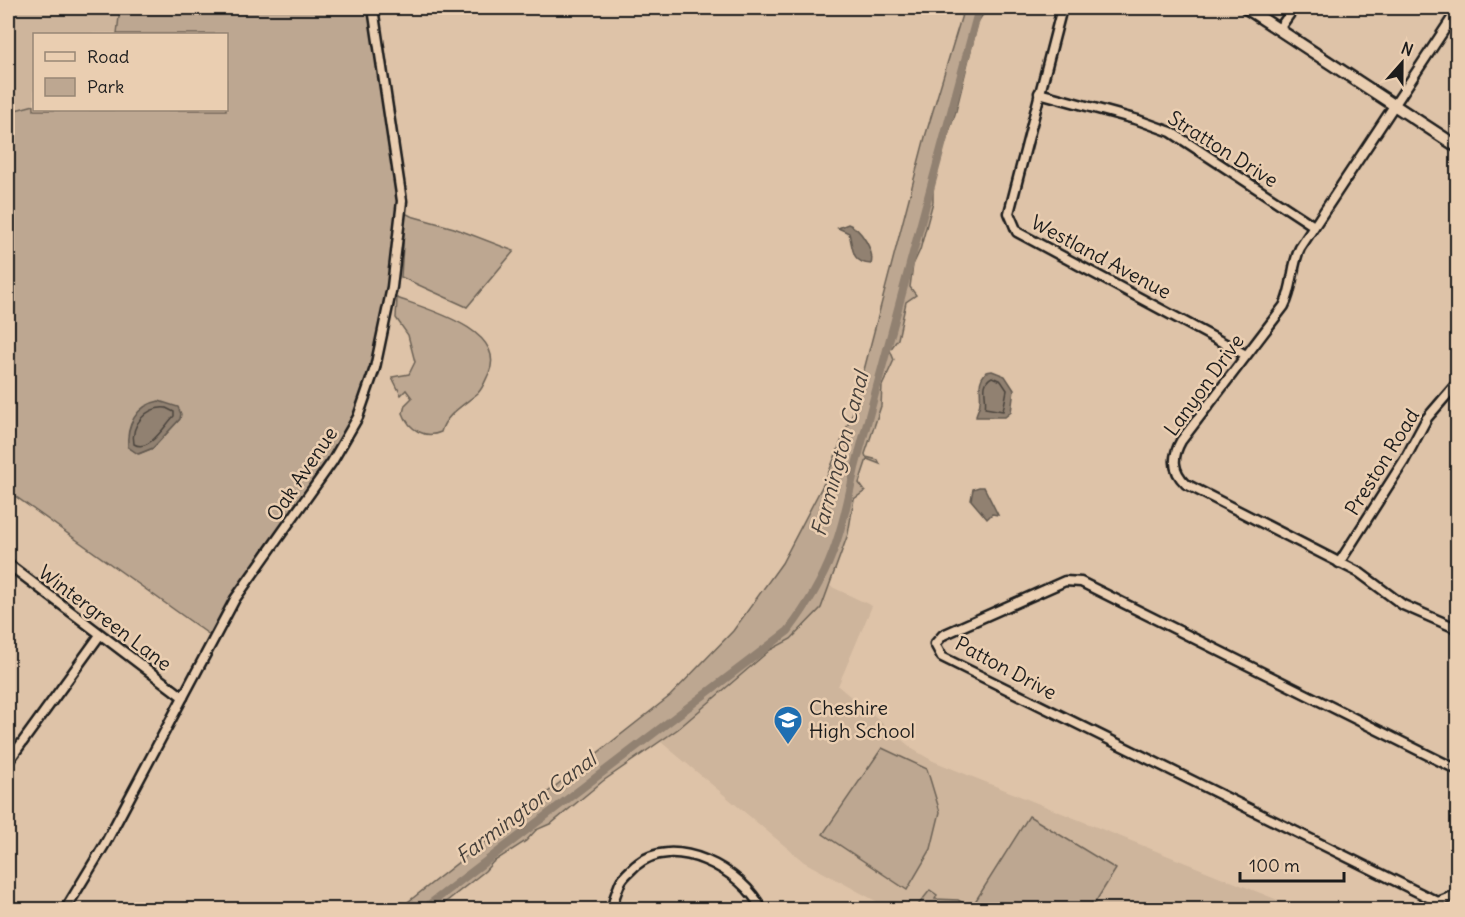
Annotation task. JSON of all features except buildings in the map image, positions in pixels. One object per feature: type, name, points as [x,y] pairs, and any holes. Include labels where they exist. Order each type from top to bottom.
[{"type":"street","name":"Oak Avenue","points":[[65,909],[105,844],[235,599],[332,462],[358,417],[375,368],[392,287],[402,201],[373,8]]},
{"type":"street","name":"Westland Avenue","points":[[1062,8],[1009,213],[1017,232],[1246,355]]},
{"type":"street","points":[[1246,8],[1458,147]]},
{"type":"street","points":[[1279,29],[1294,8]]},
{"type":"street","name":"Lanyon Drive","points":[[1458,9],[1296,256],[1291,290],[1284,306],[1181,441],[1175,455],[1176,472],[1186,484],[1197,491],[1369,578],[1403,605],[1458,629]]},
{"type":"street","name":"Stratton Drive","points":[[1039,93],[1138,120],[1171,132],[1314,226]]},
{"type":"street","name":"Preston Road","points":[[1339,563],[1404,461],[1427,417],[1458,382]]},
{"type":"street","name":"Wintergreen Lane","points":[[8,564],[183,697]]},
{"type":"street","name":"Patton Drive","points":[[1458,770],[1081,582],[1065,581],[942,635],[936,644],[942,657],[1438,903],[1458,894]]},
{"type":"street","points":[[8,762],[100,635]]},
{"type":"street","points":[[613,909],[612,903],[622,877],[641,861],[665,853],[699,857],[729,873],[757,899],[762,909]]},
{"type":"shaded area","points":[[8,8],[120,8],[119,33],[33,33],[33,105],[8,112]]},
{"type":"shaded area","name":"Cheshire High School","points":[[830,586],[872,606],[838,686],[914,750],[933,761],[1300,909],[880,909],[883,905],[804,862],[661,742],[770,650],[791,639],[817,613]]},
{"type":"green space","points":[[120,8],[373,8],[402,201],[392,287],[358,417],[235,599],[214,638],[8,491],[8,112],[33,105],[33,111],[228,111],[228,33],[117,33]],"holes":[[[180,419],[153,448],[139,454],[128,447]]]},
{"type":"green space","points":[[964,8],[987,8],[978,22],[956,111],[933,181],[933,202],[920,250],[913,265],[910,287],[916,295],[906,302],[898,339],[890,350],[894,360],[882,386],[881,406],[865,454],[866,457],[878,460],[880,464],[867,459],[859,483],[865,491],[854,499],[848,534],[821,608],[791,639],[770,650],[678,729],[603,781],[552,823],[536,830],[526,841],[493,862],[443,904],[429,909],[399,909],[670,696],[733,631],[782,563],[826,479],[853,412],[925,137]]},
{"type":"green space","points":[[405,213],[454,228],[514,251],[467,307],[401,277]]},
{"type":"green space","points":[[397,298],[444,315],[476,333],[486,345],[491,358],[489,373],[480,391],[451,415],[441,432],[435,434],[418,432],[409,424],[403,413],[405,405],[412,398],[406,390],[401,395],[392,377],[409,374],[415,362],[408,335],[396,318]]},
{"type":"green space","points":[[882,748],[927,769],[940,812],[931,849],[907,890],[823,834]]},
{"type":"green space","points":[[1029,816],[1116,869],[1091,909],[982,910],[973,905]]},
{"type":"green space","points":[[930,890],[937,895],[935,899],[958,900],[974,909],[945,906],[915,909]]},
{"type":"water","points":[[848,224],[858,230],[866,241],[871,253],[871,264],[856,258],[849,233],[838,228]]},
{"type":"water","points":[[992,371],[1005,376],[1014,390],[1011,412],[1005,417],[976,417],[980,404],[981,380],[986,372]]},
{"type":"water","points":[[159,401],[178,407],[181,414],[180,419],[153,448],[138,454],[128,447],[131,424],[144,407]]},
{"type":"water","points":[[984,487],[998,515],[992,514],[987,519],[971,500],[973,489]]},
{"type":"waterway","name":"Farmington Canal","points":[[422,910],[788,631],[815,591],[839,535],[979,8]]},
{"type":"place","name":"Cheshire High School","points":[[788,746]]}]
